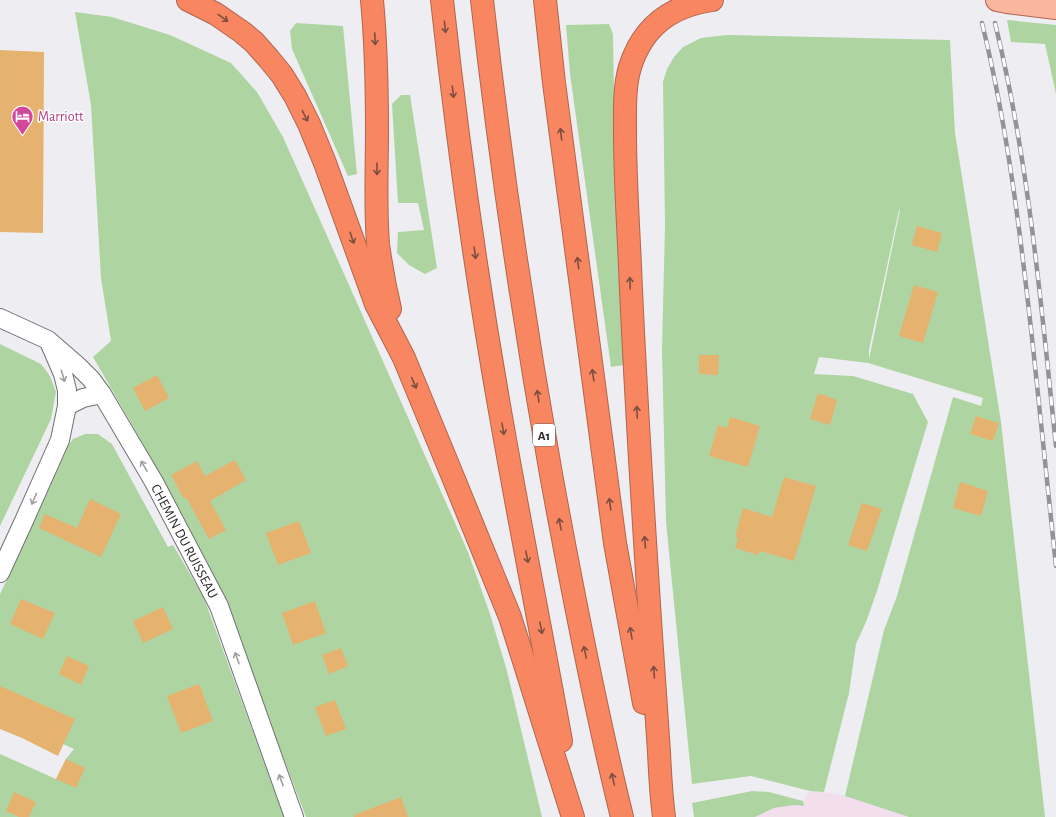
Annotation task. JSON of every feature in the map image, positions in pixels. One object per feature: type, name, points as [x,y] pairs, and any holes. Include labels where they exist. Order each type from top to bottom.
[{"type":"highway","points":[[188,0],[216,14],[254,42],[269,59],[295,96],[309,124],[325,163],[376,304],[404,358],[510,617],[574,817]]},
{"type":"highway","points":[[372,0],[376,82],[378,243],[384,281],[404,358]]},
{"type":"highway","points":[[442,0],[464,174],[493,370],[521,530],[545,648],[574,817]]},
{"type":"highway","name":"A1","points":[[482,0],[502,167],[539,404],[581,633],[622,817]]},
{"type":"highway","points":[[545,0],[556,98],[615,543],[663,813]]},
{"type":"highway","points":[[663,813],[632,321],[625,159],[626,94],[630,69],[634,56],[644,37],[651,29],[672,12],[698,2],[712,0]]},
{"type":"main road","points":[[997,0],[1056,8]]},
{"type":"street","name":"CHEMIN DU RUISSEAU","points":[[0,318],[48,340],[91,379],[102,394],[154,482],[219,606],[294,817]]},
{"type":"street","points":[[0,572],[60,440],[67,406],[67,390],[63,374],[48,340]]},
{"type":"street","points":[[67,406],[83,398],[102,394]]},
{"type":"shaded area","points":[[810,791],[845,796],[909,817],[755,817],[774,808],[794,805],[804,806],[803,801]]},
{"type":"green space","points":[[75,12],[112,17],[170,35],[231,63],[257,92],[283,137],[468,552],[490,614],[507,671],[542,817],[306,817],[253,678],[183,518],[142,442],[93,357],[111,341],[101,278],[91,105]]},
{"type":"green space","points":[[1007,20],[1056,25],[1056,94],[1045,44],[1011,42]]},
{"type":"green space","points":[[296,23],[343,26],[357,174],[348,176],[292,49],[290,31]]},
{"type":"green space","points":[[609,24],[613,34],[616,217],[624,365],[611,367],[570,74],[566,25]]},
{"type":"green space","points":[[727,35],[950,40],[955,133],[1001,422],[1045,817],[909,817],[845,796],[884,630],[897,596],[953,397],[981,406],[983,398],[868,363],[819,357],[814,374],[853,376],[913,394],[928,422],[877,591],[856,644],[849,693],[824,792],[810,791],[751,776],[692,784],[666,522],[662,350],[665,225],[663,82],[667,69],[674,57],[683,47],[701,38]],"holes":[[[900,210],[869,359],[869,350]]]},
{"type":"green space","points":[[401,95],[410,95],[437,268],[425,274],[409,265],[397,253],[398,232],[424,230],[418,203],[398,203],[392,104]]},
{"type":"green space","points":[[0,344],[41,364],[50,376],[56,392],[51,419],[0,526]]},
{"type":"green space","points":[[85,434],[98,434],[112,444],[168,547],[173,545],[204,598],[284,817],[0,817],[0,754],[56,779],[66,759],[74,749],[63,744],[0,686],[0,594],[21,551],[66,448],[73,439]]},
{"type":"green space","points":[[752,791],[769,792],[803,801],[804,806],[794,805],[774,808],[755,817],[694,817],[692,803]]},
{"type":"building","name":"Marriott","points":[[0,50],[44,52],[43,233],[0,232]]},
{"type":"building","points":[[917,226],[942,233],[937,252],[912,245]]},
{"type":"building","points":[[914,285],[938,292],[923,343],[899,336]]},
{"type":"building","points":[[699,355],[719,355],[718,375],[699,374]]},
{"type":"building","points":[[157,375],[169,398],[145,411],[133,388]]},
{"type":"building","points":[[818,393],[837,400],[830,425],[810,419]]},
{"type":"building","points":[[976,416],[999,423],[993,441],[970,434]]},
{"type":"building","points":[[730,417],[760,426],[748,467],[709,456],[718,425],[727,428]]},
{"type":"building","points":[[235,460],[246,480],[210,501],[226,530],[209,539],[186,497],[184,499],[171,475],[197,461],[205,476]]},
{"type":"building","points":[[784,477],[816,486],[794,561],[760,551],[758,555],[735,548],[738,538],[735,537],[743,508],[772,517]]},
{"type":"building","points":[[960,482],[988,491],[981,516],[953,508]]},
{"type":"building","points":[[90,499],[121,514],[101,557],[39,528],[45,514],[77,528]]},
{"type":"building","points":[[862,503],[882,509],[867,551],[848,545]]},
{"type":"building","points":[[299,521],[311,553],[278,565],[266,533]]},
{"type":"building","points":[[21,599],[55,613],[43,639],[10,624]]},
{"type":"building","points":[[315,601],[326,633],[293,645],[282,613]]},
{"type":"building","points":[[163,607],[173,629],[143,643],[133,621]]},
{"type":"building","points":[[341,648],[348,666],[329,674],[322,655]]},
{"type":"building","points":[[67,656],[89,666],[81,685],[59,674]]},
{"type":"building","points":[[199,684],[213,721],[181,733],[167,696]]},
{"type":"building","points":[[0,686],[75,719],[58,756],[0,729]]},
{"type":"building","points":[[335,700],[346,729],[326,736],[315,707]]},
{"type":"building","points":[[66,759],[85,768],[76,788],[56,779]]},
{"type":"building","points":[[14,792],[36,802],[29,817],[19,817],[6,811]]},
{"type":"building","points":[[401,797],[408,817],[354,817],[354,815]]},
{"type":"railway","points":[[982,23],[999,103],[1013,184],[1024,265],[1056,566]]},
{"type":"railway","points":[[995,23],[1017,128],[1033,233],[1056,446]]},
{"type":"place","name":"Marriott","points":[[22,136]]}]
